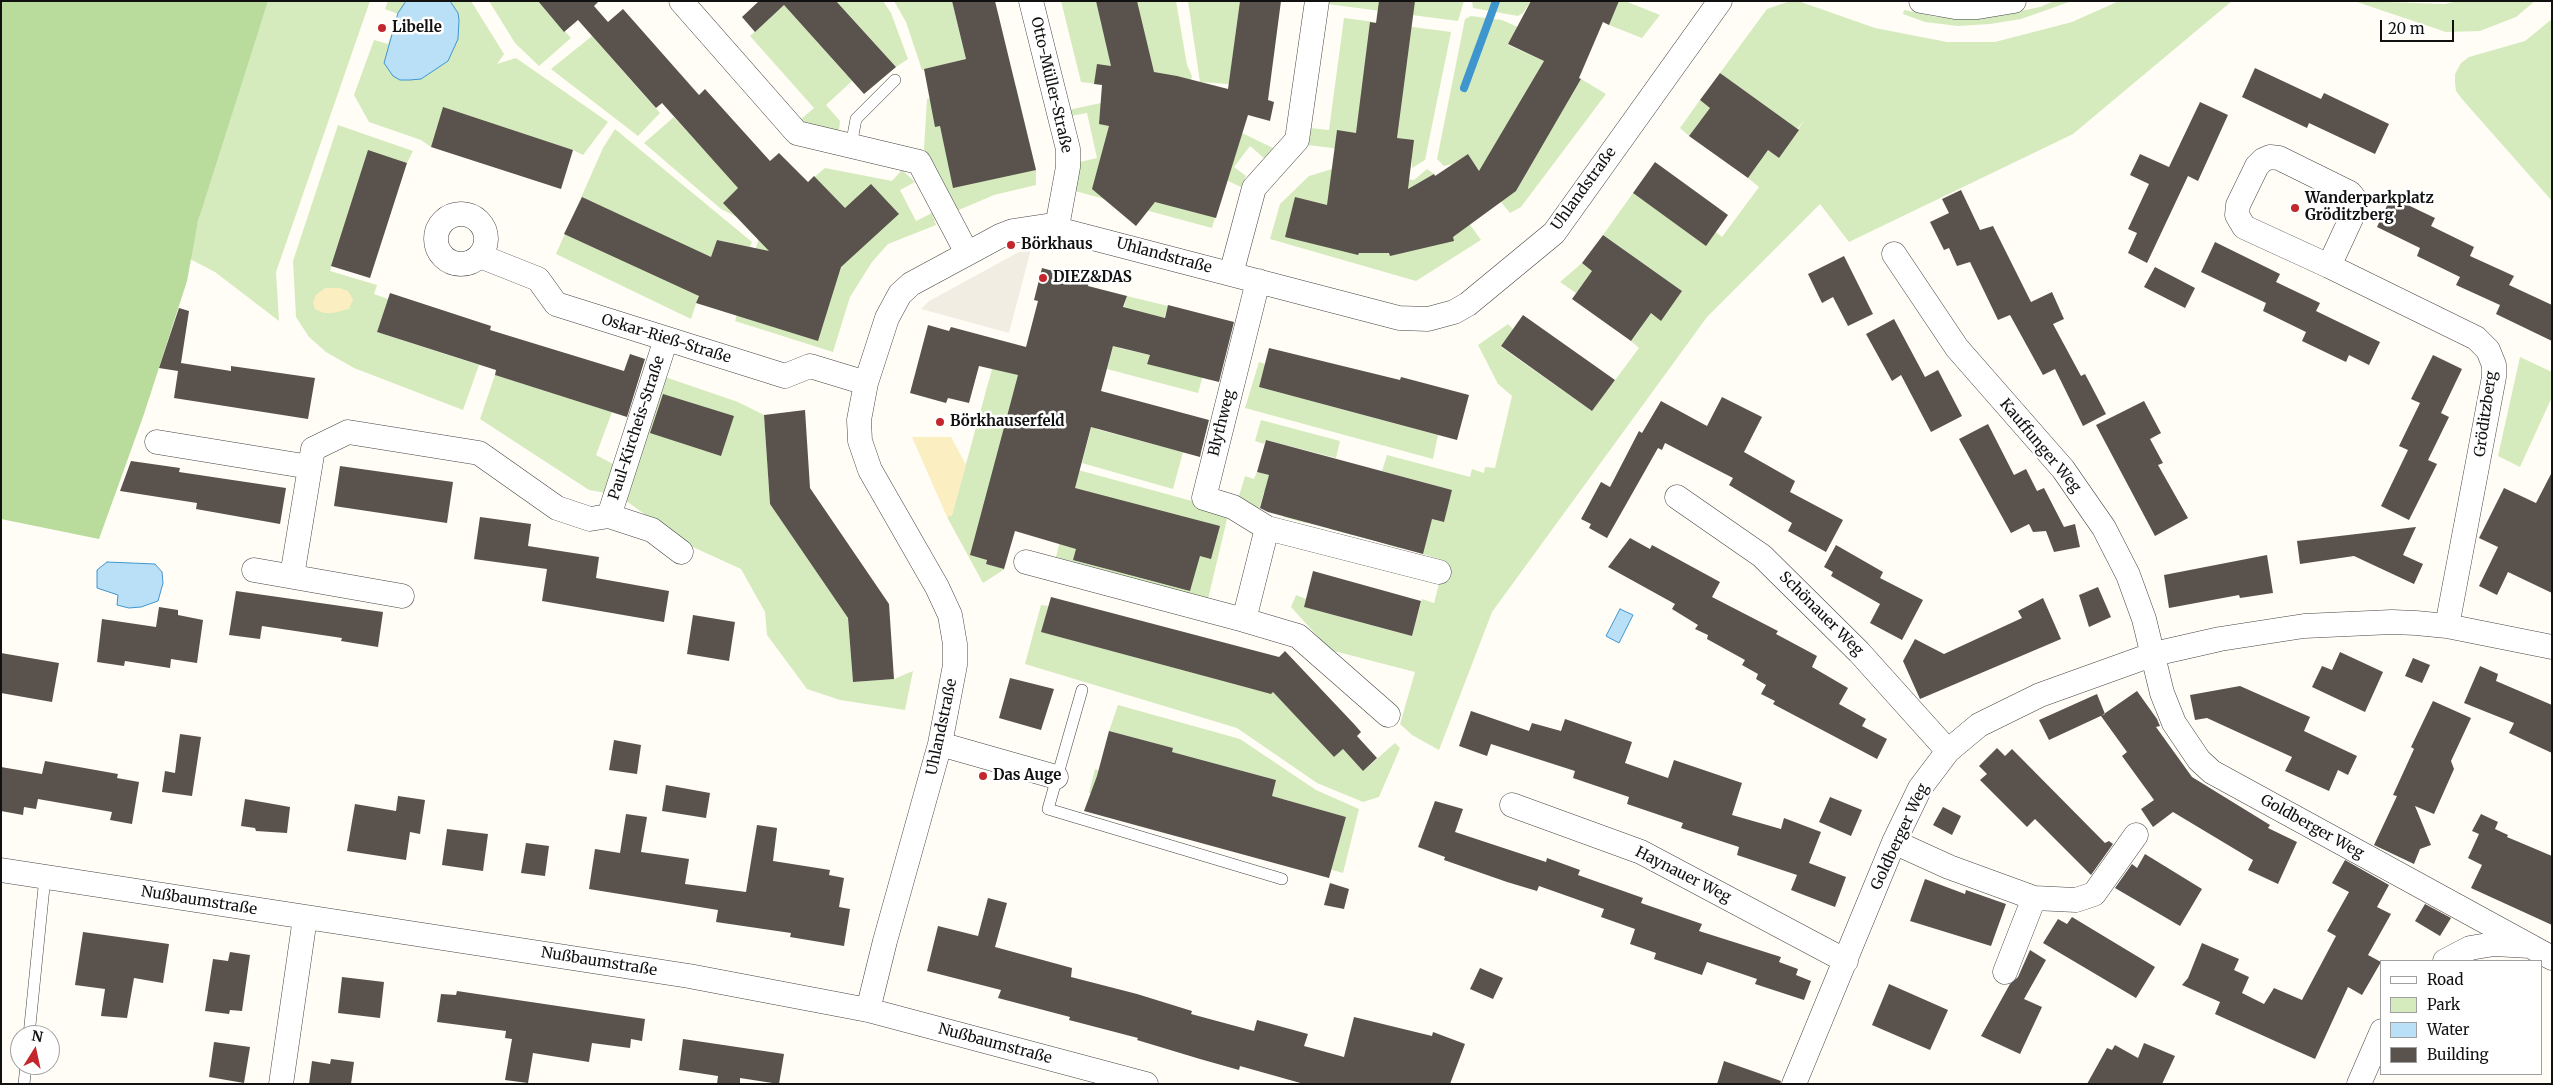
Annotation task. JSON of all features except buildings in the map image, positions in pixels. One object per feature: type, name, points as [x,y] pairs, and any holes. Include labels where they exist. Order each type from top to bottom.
[{"type":"street","points":[[681,1],[797,133],[919,162],[966,253]]},
{"type":"street","name":"Otto-Müller-Straße","points":[[1031,1],[1068,149],[1068,167],[1057,227]]},
{"type":"street","points":[[1231,274],[1254,188],[1297,140],[1317,1]]},
{"type":"street","name":"Uhlandstraße","points":[[868,1010],[885,941],[940,744],[955,666],[953,628],[950,614],[937,587],[864,458],[860,441],[859,420],[866,383],[887,318],[900,294],[911,284],[966,253],[1013,231],[1032,227],[1057,227],[1399,318],[1439,317],[1468,304],[1554,233],[1720,1]]},
{"type":"street","points":[[1921,1],[1955,7],[1978,7],[2014,1]]},
{"type":"street","name":"Gröditzberg","points":[[2329,266],[2355,210],[2354,198],[2343,190],[2279,158],[2270,157],[2263,160],[2257,166],[2238,205],[2237,215],[2244,227],[2329,266],[2476,338],[2488,350],[2494,365],[2494,378],[2447,626]]},
{"type":"street","name":"Kauffunger Weg","points":[[1894,254],[1957,348],[2063,469],[2104,528],[2128,575],[2154,654]]},
{"type":"street","name":"Oskar-Rieß-Straße","points":[[480,256],[538,279],[556,304],[785,376],[810,366],[866,383]]},
{"type":"street","name":"Blythweg","points":[[1258,281],[1204,498],[1232,507],[1266,528],[1439,572]]},
{"type":"street","name":"Paul-Kircheis-Straße","points":[[608,516],[666,339]]},
{"type":"street","name":"Paul-Kircheis-Straße","points":[[292,576],[313,449],[348,432],[479,453],[558,508],[590,519],[608,516],[652,530],[681,552]]},
{"type":"street","points":[[157,442],[310,467]]},
{"type":"street","name":"Schönauer Weg","points":[[1677,497],[1762,556],[1859,652],[1948,751]]},
{"type":"street","points":[[1244,620],[1266,528]]},
{"type":"street","points":[[1026,562],[1298,636],[1388,715]]},
{"type":"street","points":[[254,570],[402,596]]},
{"type":"street","name":"Goldberger Weg","points":[[1794,1084],[1894,842],[1920,788],[1948,751],[1979,725],[2040,695],[2154,654],[2220,640],[2304,626],[2392,622],[2447,626],[2552,647]]},
{"type":"street","name":"Goldberger Weg","points":[[2154,654],[2162,693],[2174,724],[2191,751],[2212,772],[2552,958]]},
{"type":"street","points":[[940,744],[1056,777]]},
{"type":"street","name":"Haynauer Weg","points":[[1512,804],[1641,852],[1846,961]]},
{"type":"street","points":[[1894,842],[1949,867],[2034,898],[2076,900],[2094,894],[2136,836]]},
{"type":"street","name":"Nußbaumstraße","points":[[1,870],[305,918],[669,972],[868,1010],[1146,1084]]},
{"type":"street","points":[[2005,972],[2034,898]]},
{"type":"street","points":[[281,1084],[305,918]]},
{"type":"street","points":[[2447,960],[2470,948],[2494,944],[2530,946]]},
{"type":"street","points":[[2359,1084],[2380,1036]]},
{"type":"lane","points":[[851,146],[856,119],[895,80]]},
{"type":"lane","points":[[1082,690],[1048,809],[1282,879]]},
{"type":"lane","points":[[30,1025],[45,877]]},
{"type":"green space","points":[[1,1],[268,1],[198,221],[187,281],[144,414],[99,539],[1,519]]},
{"type":"green space","points":[[268,1],[370,1],[276,272],[279,321],[215,272],[190,259],[198,221],[213,169]]},
{"type":"green space","points":[[388,1],[471,1],[504,54],[497,64],[516,58],[608,122],[583,155],[573,150],[443,108],[431,147],[421,140],[369,122],[354,95],[374,40],[388,44],[398,14],[385,9]]},
{"type":"green space","points":[[489,1],[538,1],[571,38],[539,66],[515,43]]},
{"type":"green space","points":[[836,1],[883,1],[891,13],[908,59],[896,67]]},
{"type":"green space","points":[[894,1],[952,1],[966,59],[922,70],[906,22]]},
{"type":"green space","points":[[1061,1],[1176,1],[1187,65],[1192,76],[1185,108],[1171,93],[1081,82]]},
{"type":"green space","points":[[1188,1],[1240,1],[1229,84],[1200,82]]},
{"type":"green space","points":[[1329,1],[1464,1],[1458,21],[1327,4]]},
{"type":"green space","points":[[1472,1],[1531,1],[1523,13],[1518,16],[1473,8]]},
{"type":"green space","points":[[1619,1],[1625,1],[1660,15],[1642,38],[1609,25]]},
{"type":"green space","points":[[1790,1],[1798,1],[1875,28],[1947,42],[1995,42],[2072,22],[2119,1],[2232,1],[2073,134],[1849,242],[1820,204],[1707,317],[1492,612],[1439,750],[1412,735],[1400,724],[1415,672],[1330,650],[1291,607],[1296,595],[1306,599],[1304,607],[1412,636],[1422,599],[1434,603],[1445,561],[1423,554],[1404,529],[1399,548],[1376,541],[1381,524],[1357,517],[1352,535],[1330,529],[1334,511],[1311,505],[1306,523],[1283,517],[1288,498],[1264,492],[1259,510],[1241,505],[1239,496],[1245,476],[1254,479],[1257,472],[1443,522],[1452,490],[1382,471],[1387,455],[1470,477],[1472,469],[1484,473],[1485,467],[1495,468],[1512,396],[1498,384],[1478,345],[1508,324],[1513,329],[1501,347],[1592,411],[1639,348],[1631,341],[1642,326],[1622,312],[1611,327],[1592,313],[1603,298],[1583,284],[1576,293],[1560,282],[1582,263],[1661,320],[1682,291],[1603,235],[1633,193],[1706,245],[1716,232],[1722,237],[1759,187],[1748,178],[1759,163],[1700,121],[1689,136],[1680,128],[1700,100],[1779,158],[1805,119],[1797,129],[1720,73],[1767,9]]},
{"type":"green space","points":[[2054,1],[2072,1],[2021,19],[1990,24],[1958,26],[1925,22],[1903,14],[1904,10],[1937,17],[2006,14],[2040,7]]},
{"type":"green space","points":[[2354,1],[2445,4],[2457,1],[2535,1],[2516,17],[2480,31],[2446,32]]},
{"type":"green space","points":[[784,5],[852,81],[826,105],[840,121],[839,130],[816,130],[800,120],[814,108],[750,36]]},
{"type":"green space","points":[[1471,16],[1502,20],[1518,27],[1508,45],[1544,61],[1480,172],[1516,191],[1581,79],[1606,94],[1521,207],[1510,213],[1501,202],[1479,171],[1468,154],[1453,164],[1444,166],[1437,159],[1465,19]]},
{"type":"green space","points":[[1344,18],[1451,32],[1425,160],[1412,168],[1412,158],[1308,145],[1310,128],[1329,130]]},
{"type":"green space","points":[[2552,19],[2552,201],[2462,99],[2456,91],[2455,74],[2461,63],[2469,57],[2525,41]]},
{"type":"green space","points":[[592,36],[660,113],[638,136],[551,69]]},
{"type":"green space","points":[[1016,86],[1036,170],[1036,185],[994,195],[954,212],[924,149],[927,99],[931,98],[931,104]]},
{"type":"green space","points":[[1101,103],[1242,133],[1273,148],[1264,158],[1250,146],[1234,167],[1246,176],[1241,187],[1226,180],[1212,228],[1075,191],[1080,162],[1097,158],[1087,113],[1070,116],[1068,110]]},
{"type":"green space","points":[[674,117],[739,188],[735,216],[721,209],[644,143]]},
{"type":"green space","points":[[338,125],[413,151],[407,163],[369,151],[330,271],[377,285],[374,294],[388,299],[377,332],[479,365],[463,410],[354,368],[326,352],[309,337],[296,317],[293,261]]},
{"type":"green space","points":[[615,129],[752,242],[750,247],[717,240],[691,319],[556,254],[603,148]]},
{"type":"green space","points":[[825,168],[892,181],[902,170],[915,182],[900,190],[916,221],[932,213],[936,225],[888,244],[872,262],[850,297],[833,352],[735,321],[764,220]]},
{"type":"green space","points":[[1332,169],[1414,180],[1427,169],[1434,174],[1481,240],[1416,281],[1270,239],[1280,204],[1309,176]]},
{"type":"green space","points":[[1127,296],[1168,306],[1164,318],[1129,309],[1119,348],[1150,355],[1147,363],[1204,372],[1198,393],[1107,369]]},
{"type":"green space","points":[[2520,357],[2552,372],[2552,397],[2520,467],[2498,456]]},
{"type":"green space","points":[[1023,358],[986,564],[1005,569],[983,583],[947,517],[952,515],[992,369]]},
{"type":"green space","points":[[1259,362],[1265,364],[1259,387],[1438,435],[1433,459],[1245,408]]},
{"type":"green space","points":[[495,375],[612,412],[596,455],[613,464],[606,493],[589,490],[480,419]]},
{"type":"green space","points":[[665,377],[738,402],[764,415],[770,504],[848,618],[853,682],[894,679],[913,671],[905,710],[840,700],[807,689],[767,635],[765,612],[741,569],[684,543],[625,500]]},
{"type":"green space","points":[[1096,409],[1096,429],[1183,452],[1173,489],[1082,463]]},
{"type":"green space","points":[[1261,420],[1340,441],[1336,458],[1266,440],[1264,444],[1255,441]]},
{"type":"green space","points":[[1078,470],[1229,511],[1208,599],[1056,557]]},
{"type":"green space","points":[[1041,605],[1048,606],[1042,632],[1256,690],[1266,684],[1334,757],[1343,749],[1363,771],[1395,743],[1400,748],[1379,797],[1363,802],[1317,783],[1237,728],[1025,664]]},
{"type":"green space","points":[[1118,705],[1240,739],[1316,790],[1359,809],[1343,873],[1269,852],[1089,793],[1095,769],[1335,856],[1346,817],[1283,799],[1271,800],[1276,780],[1171,752],[1172,748],[1109,731]]},
{"type":"sand","points":[[325,288],[340,288],[348,291],[353,299],[349,309],[324,313],[315,309],[313,302],[316,295]]},
{"type":"sand","points":[[912,437],[951,437],[966,465],[952,515],[947,517]]},
{"type":"shaded area","points":[[1031,249],[1009,333],[921,309],[929,301],[1019,252]]},
{"type":"water","points":[[406,1],[450,1],[458,13],[458,39],[448,61],[421,79],[400,80],[393,76],[384,63],[398,13]]},
{"type":"water","points":[[107,562],[155,564],[162,572],[163,583],[158,601],[141,607],[129,608],[117,605],[118,595],[97,588],[97,570]]},
{"type":"water","points":[[1620,609],[1633,615],[1619,643],[1606,636]]},
{"type":"waterway","points":[[1464,88],[1496,1]]},
{"type":"place","name":"Libelle","points":[[382,28]]},
{"type":"place","name":"Wanderparkplatz Gröditzberg","points":[[2295,208]]},
{"type":"place","name":"Börkhaus","points":[[1011,245]]},
{"type":"place","name":"DIEZ&DAS","points":[[1043,278]]},
{"type":"place","name":"Börkhauserfeld","points":[[940,422]]},
{"type":"place","name":"Das Auge","points":[[983,776]]}]
